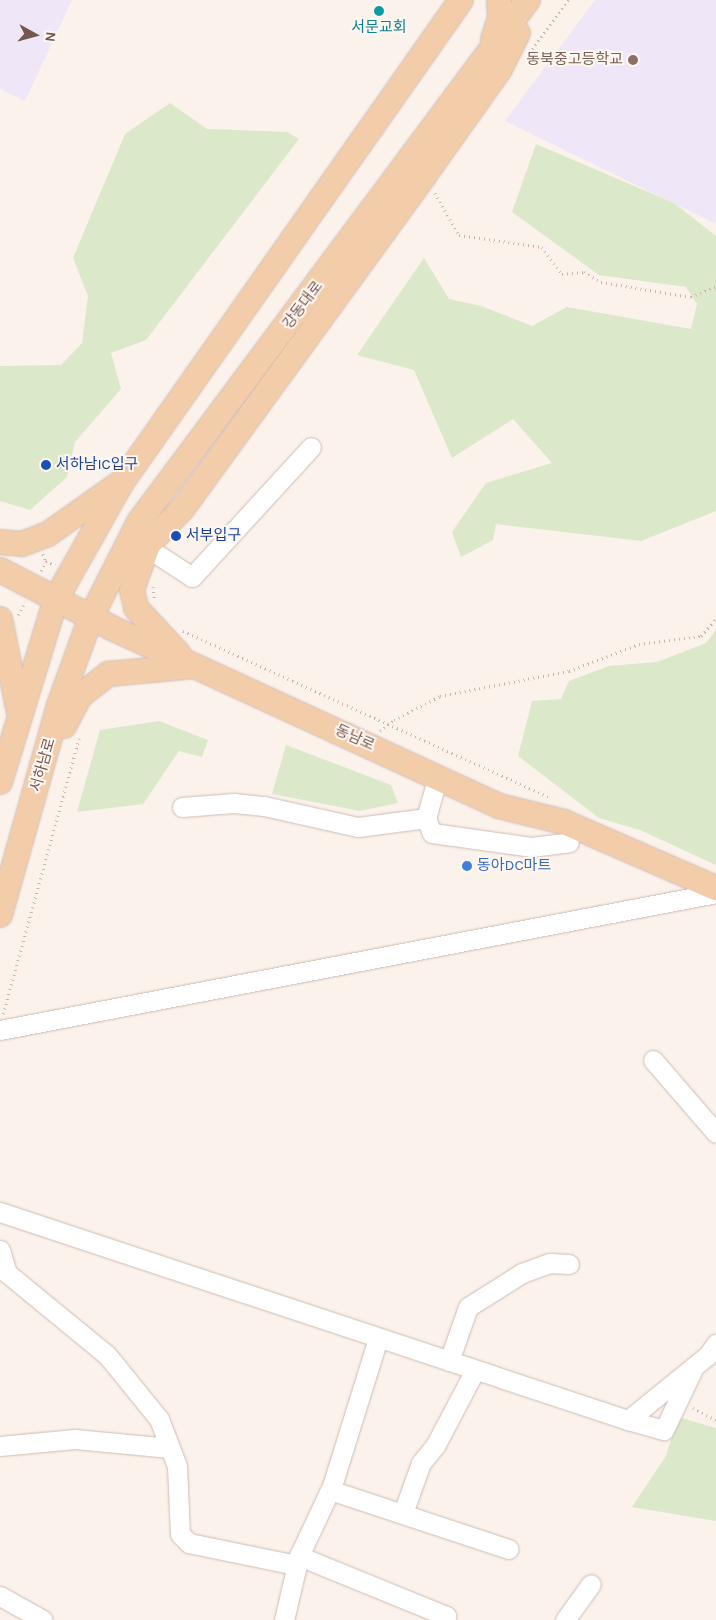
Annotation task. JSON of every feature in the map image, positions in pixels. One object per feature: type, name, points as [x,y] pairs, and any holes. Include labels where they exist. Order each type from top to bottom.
[{"type":"main road","points":[[489,54],[500,17],[500,0]]},
{"type":"main road","name":"강동대로","points":[[91,616],[139,522],[528,0]]},
{"type":"main road","points":[[146,547],[183,508],[500,69],[533,0]]},
{"type":"main road","points":[[0,782],[56,599],[122,482],[461,2]]},
{"type":"main road","points":[[184,462],[146,547],[132,590],[136,608],[191,663]]},
{"type":"main road","points":[[0,542],[22,544],[48,534],[122,482]]},
{"type":"main road","name":"동남로","points":[[0,570],[91,616],[500,806],[564,822],[716,888]]},
{"type":"main road","name":"서하남로","points":[[0,915],[45,757],[91,616]]},
{"type":"main road","points":[[0,619],[20,714]]},
{"type":"main road","points":[[45,757],[80,696],[108,674],[191,663]]},
{"type":"street","points":[[146,547],[192,577],[311,447]]},
{"type":"street","points":[[438,776],[426,818],[432,833],[531,848],[569,842]]},
{"type":"street","points":[[182,807],[234,803],[264,806],[358,827],[426,818]]},
{"type":"street","points":[[1,1023],[716,893]]},
{"type":"street","points":[[653,1060],[716,1133]]},
{"type":"street","points":[[0,1212],[449,1362],[664,1430],[695,1365]]},
{"type":"street","points":[[0,1250],[7,1273],[107,1355],[159,1419],[177,1466],[180,1534],[189,1543],[297,1561],[446,1616],[445,1620]]},
{"type":"street","points":[[449,1362],[468,1307],[522,1274],[550,1264],[569,1264]]},
{"type":"street","points":[[284,1620],[297,1561],[330,1490],[378,1338]]},
{"type":"street","points":[[628,1420],[695,1365],[716,1345]]},
{"type":"street","points":[[403,1513],[421,1463],[435,1446],[475,1370]]},
{"type":"street","points":[[0,1446],[75,1439],[170,1448]]},
{"type":"street","points":[[330,1490],[508,1549]]},
{"type":"street","points":[[565,1620],[591,1584]]},
{"type":"street","points":[[0,1596],[43,1620]]},
{"type":"path","points":[[424,176],[459,235],[542,247],[562,274],[584,272],[601,282],[690,297],[716,286]]},
{"type":"path","points":[[152,578],[157,611]]},
{"type":"path","points":[[365,743],[388,724],[440,696],[568,671],[639,644],[701,636],[716,619]]},
{"type":"path","points":[[175,627],[559,802]]},
{"type":"path","points":[[1,1023],[79,737]]},
{"type":"path","points":[[678,1400],[716,1420]]},
{"type":"shaded area","points":[[0,0],[72,0],[25,101],[0,89]]},
{"type":"shaded area","name":"동북중고등학교","points":[[595,0],[716,0],[716,224],[505,121]]},
{"type":"green space","points":[[170,103],[207,129],[287,132],[299,139],[146,340],[111,353],[121,389],[75,442],[67,477],[30,510],[0,501],[0,366],[61,365],[82,343],[88,296],[73,258],[125,134]]},
{"type":"green space","points":[[536,144],[674,203],[716,236],[716,511],[641,541],[496,524],[493,540],[461,557],[452,532],[486,483],[552,463],[513,419],[452,458],[414,370],[357,355],[424,258],[449,299],[481,306],[532,326],[567,307],[691,329],[697,304],[686,287],[599,275],[512,212]]},
{"type":"green space","points":[[716,630],[716,865],[640,830],[599,818],[518,756],[532,701],[561,699],[569,681],[609,666],[657,662],[706,643]]},
{"type":"green space","points":[[159,721],[208,740],[202,757],[179,751],[143,804],[77,812],[100,730]]},
{"type":"green space","points":[[286,745],[391,785],[398,803],[360,811],[272,794]]},
{"type":"green space","points":[[678,1417],[716,1428],[716,1521],[632,1507],[666,1456]]},
{"type":"place","name":"서문교회","points":[[379,11]]},
{"type":"place","name":"동북중고등학교","points":[[633,60]]},
{"type":"place","name":"서하남IC입구","points":[[46,465]]},
{"type":"place","name":"서부입구","points":[[176,536]]},
{"type":"place","name":"동아DC마트","points":[[467,866]]}]
